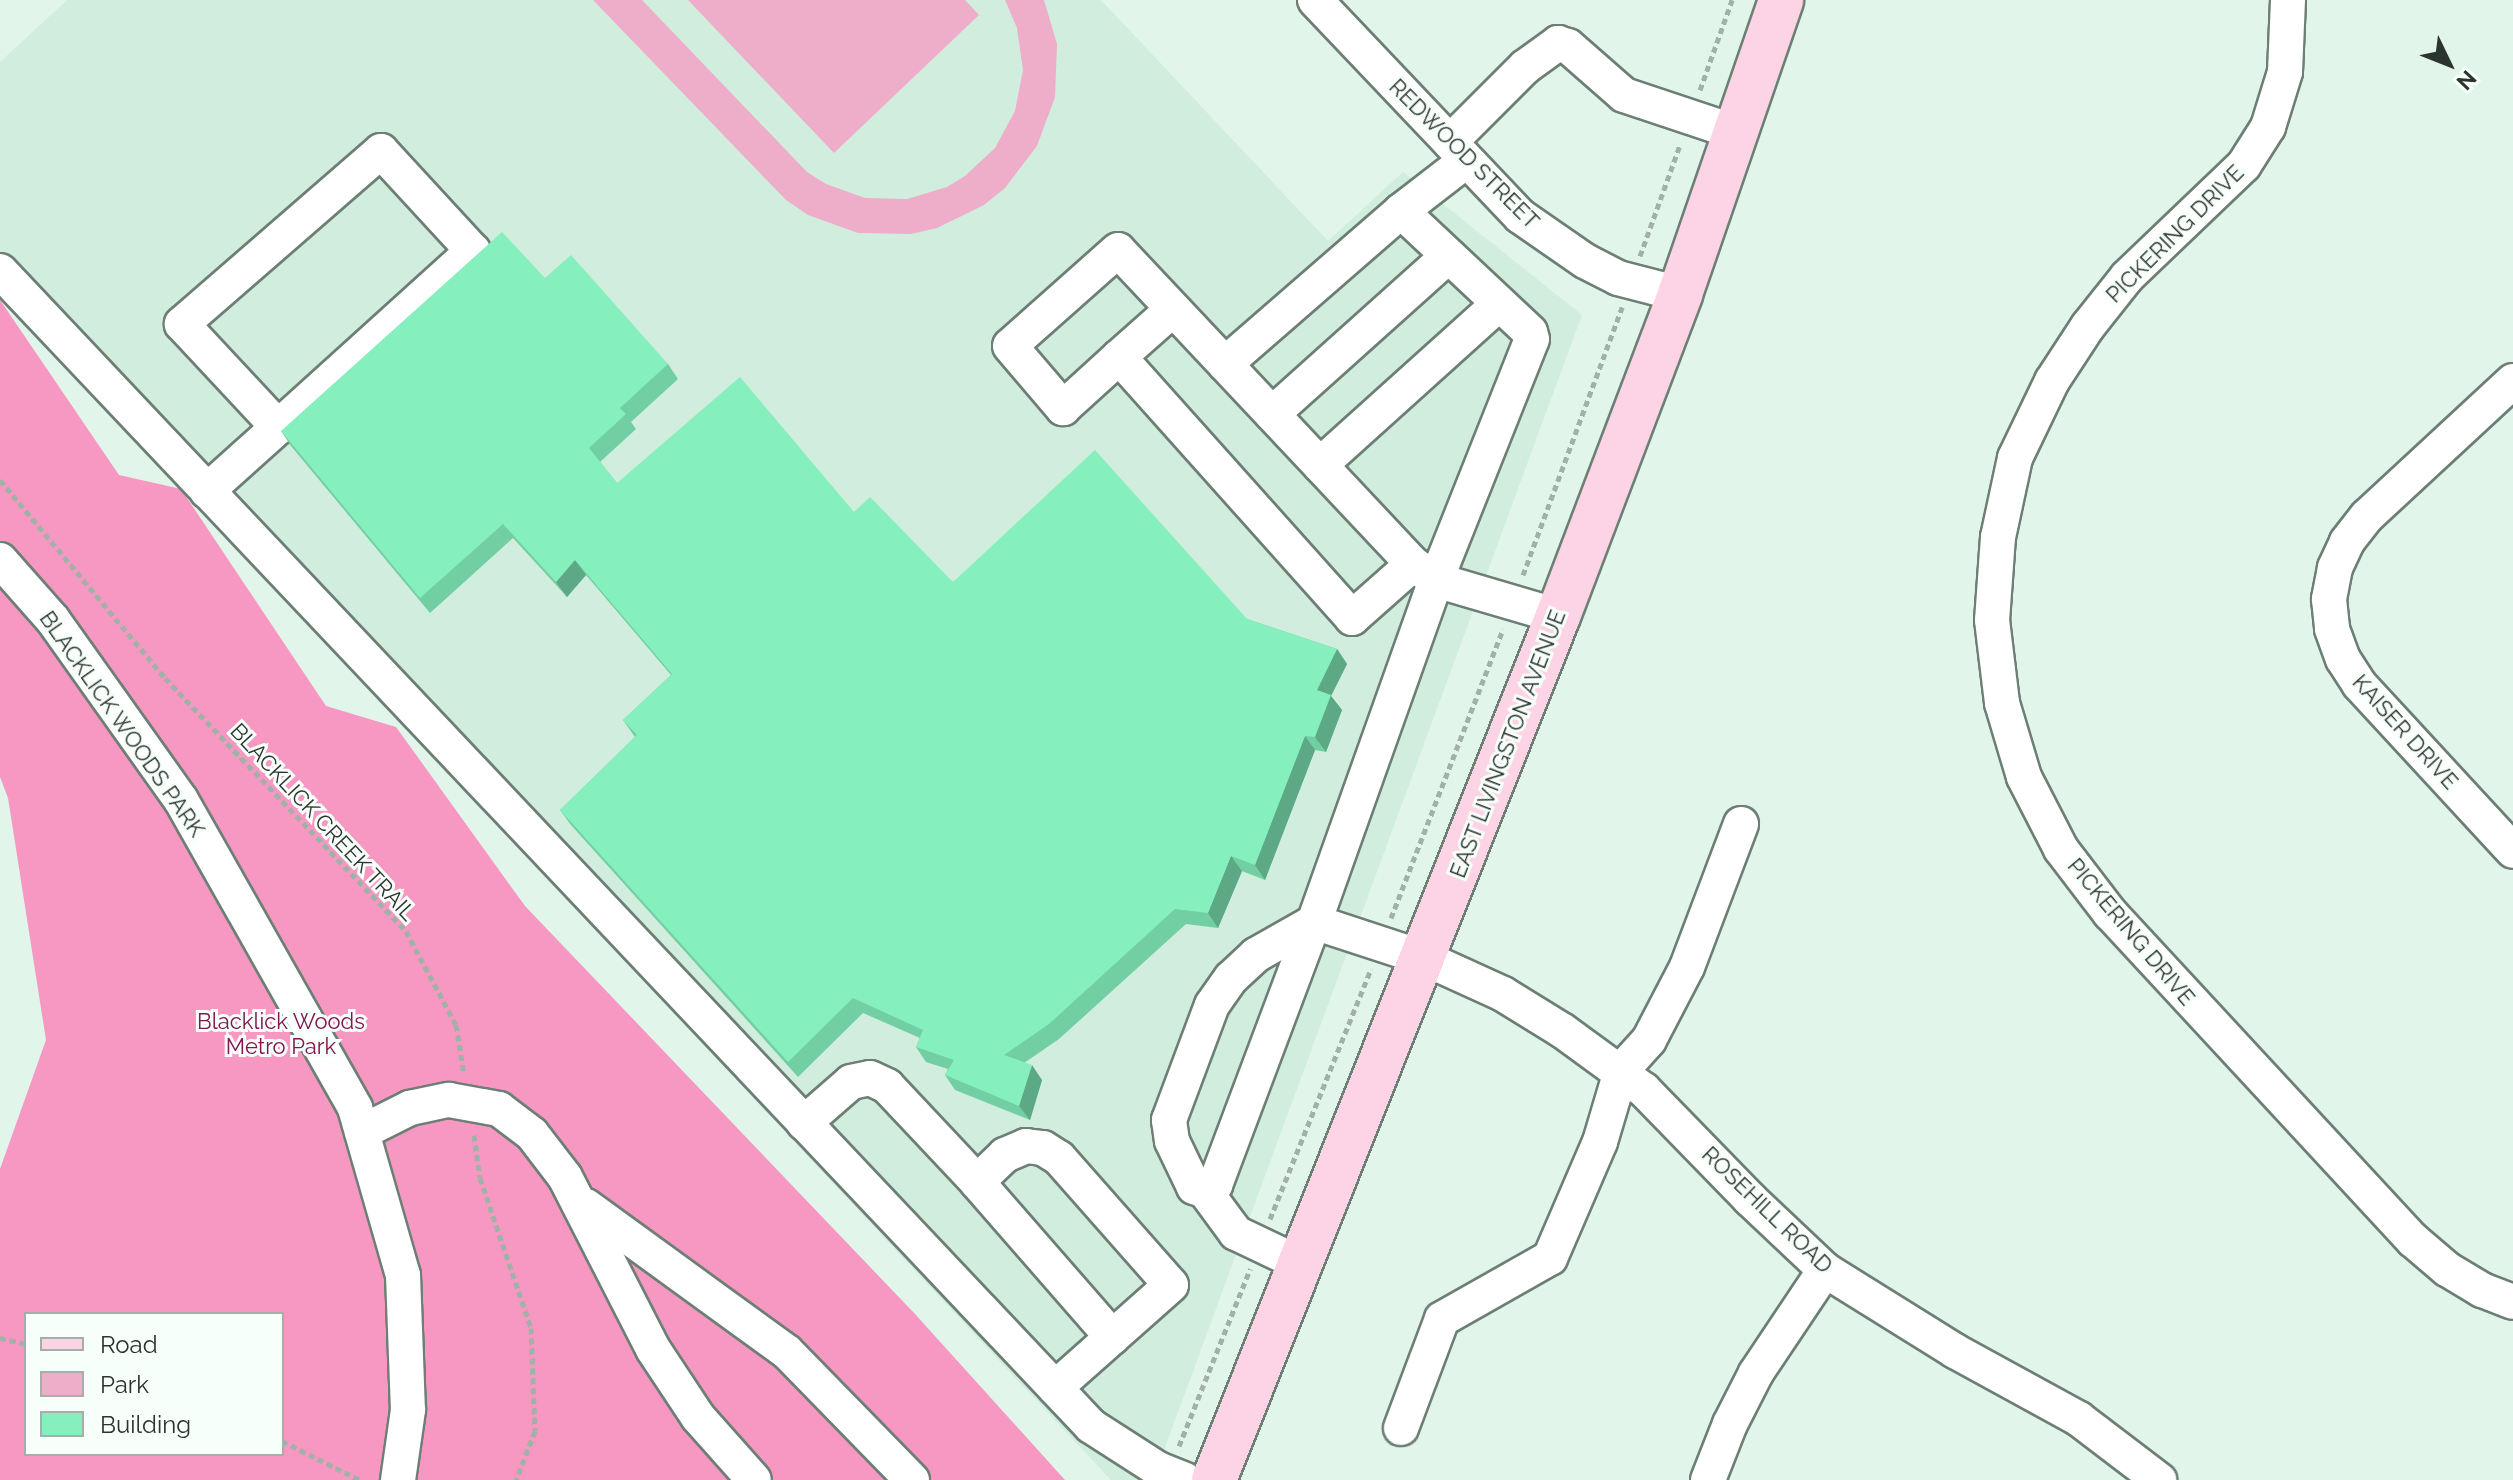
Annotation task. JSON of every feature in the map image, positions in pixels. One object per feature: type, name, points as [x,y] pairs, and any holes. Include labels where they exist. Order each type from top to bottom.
[{"type":"main road","name":"EAST LIVINGSTON AVENUE","points":[[1214,1480],[1558,616],[1680,294],[1781,0]]},
{"type":"street","name":"REDWOOD STREET","points":[[1315,0],[1520,216],[1549,239],[1585,261],[1631,281],[1680,294]]},
{"type":"street","name":"PICKERING DRIVE","points":[[2288,0],[2285,72],[2268,127],[2244,165],[2127,277],[2088,326],[2052,381],[2015,458],[1998,537],[1992,620],[2002,703],[2024,777],[2061,849],[2110,913],[2413,1240],[2447,1269],[2482,1290],[2513,1302]]},
{"type":"street","points":[[1225,364],[1401,211],[1458,151],[1525,67],[1558,43],[1568,46],[1624,95],[1735,132]]},
{"type":"street","points":[[207,491],[278,427],[473,251],[381,151],[182,324],[278,427]]},
{"type":"street","points":[[1205,1191],[1215,1185],[1314,922],[1424,572],[1531,345],[1530,332],[1401,211]]},
{"type":"street","points":[[1173,309],[1063,408],[1010,346],[1118,250],[1424,572],[1558,616]]},
{"type":"street","points":[[1272,414],[1448,256]]},
{"type":"street","points":[[0,271],[1091,1426],[1176,1477]]},
{"type":"street","points":[[1320,465],[1499,304]]},
{"type":"street","points":[[1119,357],[1352,618],[1424,572]]},
{"type":"street","name":"KAISER DRIVE","points":[[2512,847],[2359,684],[2343,659],[2332,629],[2329,599],[2335,568],[2347,542],[2367,516],[2513,381]]},
{"type":"street","name":"BLACKLICK WOODS PARK","points":[[0,560],[53,620],[181,800],[355,1108],[403,1275],[408,1410],[398,1480]]},
{"type":"street","points":[[1401,1428],[1442,1319],[1550,1258],[1600,1142],[1621,1071],[1649,1040],[1687,967],[1741,824]]},
{"type":"street","points":[[1301,1264],[1236,1233],[1205,1191],[1194,1187],[1172,1141],[1169,1120],[1212,1005],[1231,978],[1256,955],[1314,922]]},
{"type":"street","name":"ROSEHILL ROAD","points":[[1314,922],[1424,958],[1503,994],[1621,1071],[1825,1270],[1955,1351],[2079,1419],[2159,1480]]},
{"type":"street","points":[[804,1123],[851,1082],[870,1078],[887,1086],[977,1182],[1112,1337]]},
{"type":"street","points":[[362,1132],[410,1108],[449,1100],[499,1109],[532,1134],[565,1177],[622,1295],[653,1349],[698,1417],[754,1480]]},
{"type":"street","points":[[977,1182],[1005,1155],[1026,1146],[1043,1148],[1059,1158],[1171,1285],[1055,1388]]},
{"type":"street","points":[[576,1197],[787,1352],[912,1480]]},
{"type":"street","points":[[1708,1480],[1730,1424],[1756,1373],[1825,1270]]},
{"type":"path","points":[[1176,1477],[1260,1244],[1381,944],[1513,603],[1732,0]]},
{"type":"path","name":"BLACKLICK CREEK TRAIL","points":[[0,480],[165,678],[406,931],[456,1025],[480,1178],[531,1328],[535,1431],[516,1480]]},
{"type":"path","points":[[0,1338],[24,1344]]},
{"type":"path","points":[[284,1442],[360,1480]]},
{"type":"shaded area","points":[[67,0],[1101,0],[1328,241],[1403,172],[1582,315],[1153,1480],[1111,1480],[0,293],[0,62]]},
{"type":"green space","points":[[593,0],[642,0],[807,172],[826,184],[865,198],[907,199],[947,187],[965,176],[995,148],[1015,111],[1023,70],[1017,28],[1005,0],[1044,0],[1057,44],[1055,97],[1037,146],[1005,188],[984,205],[937,228],[911,234],[858,233],[808,215],[786,200]]},
{"type":"green space","points":[[688,0],[965,0],[979,15],[834,153]]},
{"type":"green space","name":"Blacklick Woods Metro Park","points":[[0,300],[119,475],[181,489],[326,706],[396,727],[525,906],[915,1314],[1065,1480],[0,1480],[0,1169],[46,1040],[8,798],[0,777]]},
{"type":"building","points":[[502,232],[545,278],[571,255],[668,364],[620,408],[626,414],[589,448],[617,483],[740,377],[854,512],[870,497],[953,582],[1095,450],[1247,619],[1337,649],[1317,690],[1331,695],[1315,737],[1305,736],[1255,865],[1231,856],[1208,913],[1175,909],[1049,1024],[1004,1055],[1032,1065],[1019,1106],[945,1075],[954,1060],[916,1047],[923,1030],[853,998],[788,1062],[560,810],[637,735],[623,720],[672,674],[575,560],[556,582],[503,524],[420,598],[281,431]]}]
